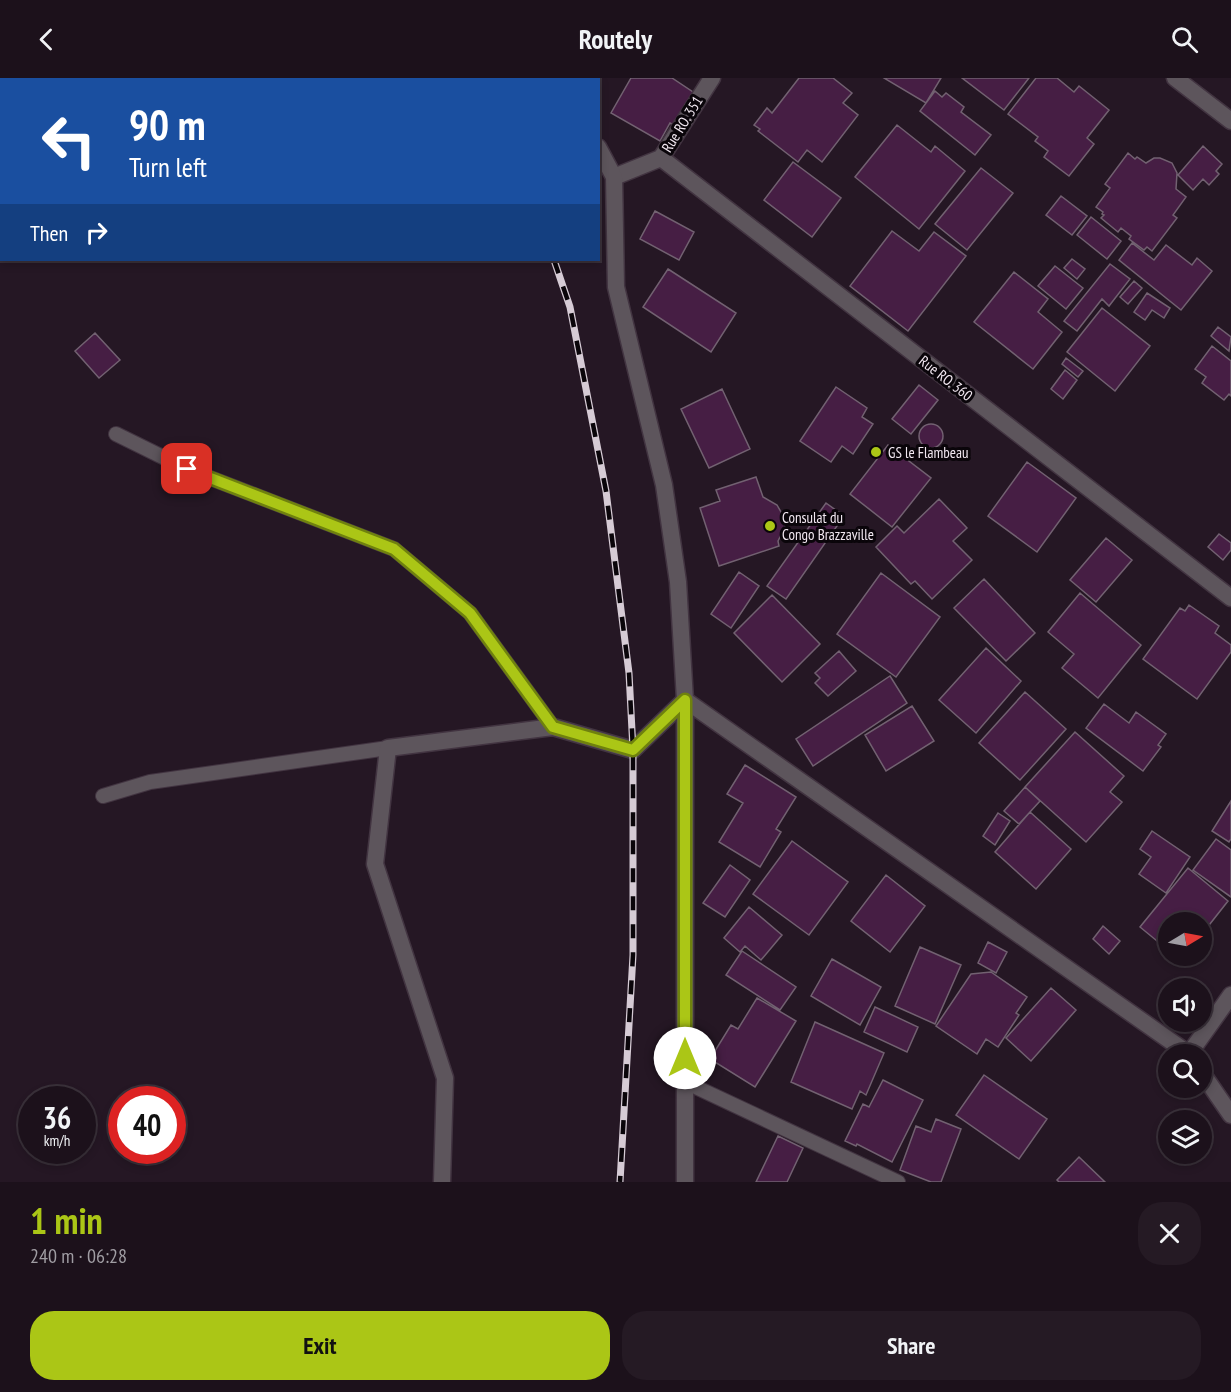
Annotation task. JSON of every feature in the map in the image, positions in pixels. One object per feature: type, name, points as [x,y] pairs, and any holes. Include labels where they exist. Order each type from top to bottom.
[{"type":"street","name":"Rue RO. 351","points":[[614,177],[661,158],[712,78]]},
{"type":"street","points":[[1175,78],[1231,121]]},
{"type":"street","points":[[600,151],[614,177],[616,287],[664,485],[678,582],[685,700],[685,1182]]},
{"type":"street","name":"Rue RO. 360","points":[[661,158],[1231,598]]},
{"type":"street","points":[[441,1182],[445,1078],[375,864],[388,748],[553,727],[633,750],[685,700]]},
{"type":"street","points":[[685,700],[1175,1044]]},
{"type":"street","points":[[1196,1044],[1231,995]]},
{"type":"street","points":[[1212,1087],[1231,1115]]},
{"type":"lane","points":[[116,434],[187,469],[394,549],[470,613],[553,727]]},
{"type":"lane","points":[[104,796],[150,782],[388,748]]},
{"type":"lane","points":[[685,1082],[898,1182]]},
{"type":"building","points":[[631,78],[672,78],[696,94],[676,126],[670,123],[660,141],[611,113]]},
{"type":"building","points":[[799,78],[833,78],[852,93],[843,103],[858,115],[822,162],[807,150],[798,162],[758,131],[760,129],[754,125],[767,108],[772,113]]},
{"type":"building","points":[[884,78],[941,78],[926,103]]},
{"type":"building","points":[[962,78],[1029,78],[1004,110]]},
{"type":"building","points":[[1036,78],[1057,78],[1074,92],[1079,86],[1109,110],[1087,138],[1094,144],[1069,176],[1044,157],[1048,151],[1035,141],[1038,137],[1008,114]]},
{"type":"building","points":[[935,91],[942,97],[946,93],[964,107],[961,112],[991,135],[975,155],[920,111]]},
{"type":"building","points":[[897,125],[931,152],[935,146],[965,171],[919,229],[855,177]]},
{"type":"building","points":[[1203,146],[1222,164],[1216,171],[1219,174],[1209,185],[1203,179],[1193,190],[1178,175]]},
{"type":"building","points":[[1128,153],[1135,159],[1137,157],[1146,163],[1154,158],[1160,158],[1172,163],[1177,173],[1176,189],[1186,197],[1173,215],[1177,218],[1152,251],[1147,247],[1144,250],[1129,239],[1131,236],[1121,228],[1118,232],[1101,218],[1104,215],[1103,212],[1096,207],[1110,188],[1105,184]]},
{"type":"building","points":[[793,162],[841,198],[812,237],[764,200]]},
{"type":"building","points":[[981,168],[1013,193],[967,250],[935,224]]},
{"type":"building","points":[[1061,196],[1087,216],[1072,235],[1046,215]]},
{"type":"building","points":[[655,211],[694,232],[679,260],[640,239]]},
{"type":"building","points":[[1091,217],[1121,241],[1107,259],[1077,235]]},
{"type":"building","points":[[892,231],[919,251],[934,232],[966,256],[908,331],[850,286]]},
{"type":"building","points":[[1132,243],[1154,260],[1166,245],[1192,265],[1197,258],[1212,271],[1181,310],[1119,260]]},
{"type":"building","points":[[1072,259],[1085,269],[1077,279],[1064,268]]},
{"type":"building","points":[[1110,264],[1130,279],[1109,306],[1102,299],[1077,331],[1064,321]]},
{"type":"building","points":[[1055,266],[1083,288],[1066,309],[1038,286]]},
{"type":"building","points":[[668,269],[736,313],[711,352],[643,307]]},
{"type":"building","points":[[1014,272],[1048,299],[1038,312],[1062,332],[1033,369],[974,322]]},
{"type":"building","points":[[1134,281],[1142,288],[1128,304],[1120,297]]},
{"type":"building","points":[[1147,293],[1170,308],[1164,318],[1152,310],[1145,320],[1134,312]]},
{"type":"building","points":[[1102,308],[1150,346],[1115,391],[1067,352]]},
{"type":"building","points":[[1218,327],[1231,337],[1229,351],[1211,336]]},
{"type":"building","points":[[95,333],[120,360],[99,378],[75,351]]},
{"type":"building","points":[[1212,346],[1231,361],[1231,396],[1229,394],[1224,400],[1202,383],[1206,377],[1195,369]]},
{"type":"building","points":[[1066,358],[1083,371],[1078,377],[1062,364]]},
{"type":"building","points":[[1065,370],[1077,380],[1063,399],[1051,389]]},
{"type":"building","points":[[919,385],[938,400],[911,434],[892,419]]},
{"type":"building","points":[[836,387],[867,408],[862,417],[873,424],[853,454],[842,446],[831,462],[800,441]]},
{"type":"building","points":[[722,389],[750,449],[709,468],[681,409]]},
{"type":"building","points":[[931,424],[939,428],[943,436],[939,444],[931,448],[923,444],[919,436],[923,428]]},
{"type":"building","points":[[888,445],[931,478],[892,527],[850,494]]},
{"type":"building","points":[[1027,462],[1076,498],[1037,552],[988,516]]},
{"type":"building","points":[[756,477],[763,497],[777,505],[785,519],[785,527],[778,541],[779,546],[719,566],[700,508],[720,501],[716,490]]},
{"type":"building","points":[[939,499],[967,528],[953,541],[972,560],[932,599],[915,581],[911,584],[876,547],[897,526],[904,533]]},
{"type":"building","points":[[826,503],[844,516],[786,599],[767,586]]},
{"type":"building","points":[[1219,534],[1231,543],[1231,550],[1223,560],[1208,547]]},
{"type":"building","points":[[1106,538],[1132,560],[1096,602],[1070,580]]},
{"type":"building","points":[[739,572],[759,586],[731,628],[711,614]]},
{"type":"building","points":[[881,573],[940,617],[896,677],[837,634]]},
{"type":"building","points":[[984,579],[1035,633],[1006,661],[954,608]]},
{"type":"building","points":[[1080,593],[1141,645],[1098,698],[1062,668],[1074,654],[1048,632]]},
{"type":"building","points":[[772,595],[820,644],[782,682],[734,633]]},
{"type":"building","points":[[1189,605],[1219,626],[1215,633],[1231,645],[1231,652],[1197,699],[1143,659],[1180,608],[1185,611]]},
{"type":"building","points":[[986,648],[1021,681],[976,733],[939,700]]},
{"type":"building","points":[[839,651],[856,671],[828,696],[815,683],[820,678],[815,673]]},
{"type":"building","points":[[890,676],[907,703],[813,766],[796,739]]},
{"type":"building","points":[[1025,692],[1066,729],[1020,780],[979,743]]},
{"type":"building","points":[[1104,704],[1129,723],[1136,712],[1166,734],[1158,745],[1161,747],[1143,771],[1086,728]]},
{"type":"building","points":[[912,706],[934,741],[886,771],[865,735]]},
{"type":"building","points":[[1075,732],[1124,776],[1110,792],[1122,802],[1086,842],[1025,787]]},
{"type":"building","points":[[745,765],[796,797],[776,829],[781,832],[760,867],[719,842],[743,803],[727,794]]},
{"type":"building","points":[[1025,787],[1040,801],[1019,824],[1004,811]]},
{"type":"building","points":[[1231,801],[1231,839],[1229,842],[1212,831]]},
{"type":"building","points":[[1030,812],[1071,849],[1036,889],[995,852]]},
{"type":"building","points":[[998,813],[1010,821],[995,845],[983,836]]},
{"type":"building","points":[[1152,831],[1190,857],[1166,893],[1139,874],[1151,857],[1140,849]]},
{"type":"building","points":[[1216,839],[1231,850],[1231,897],[1193,870]]},
{"type":"building","points":[[792,841],[848,882],[809,935],[753,894]]},
{"type":"building","points":[[730,865],[750,880],[725,917],[703,903]]},
{"type":"building","points":[[1188,868],[1228,901],[1212,921],[1212,912],[1158,912],[1158,942],[1140,927]]},
{"type":"building","points":[[886,875],[925,906],[890,952],[851,921]]},
{"type":"building","points":[[749,907],[782,935],[761,960],[745,946],[740,952],[724,938]]},
{"type":"building","points":[[1103,926],[1120,941],[1109,954],[1093,939]]},
{"type":"building","points":[[988,942],[1007,952],[996,973],[978,963]]},
{"type":"building","points":[[920,947],[961,965],[935,1024],[895,1006]]},
{"type":"building","points":[[742,951],[796,987],[780,1010],[726,975]]},
{"type":"building","points":[[832,959],[881,987],[860,1025],[811,996]]},
{"type":"building","points":[[991,972],[1027,997],[1016,1013],[1019,1015],[998,1047],[986,1039],[977,1054],[936,1026],[971,974]]},
{"type":"building","points":[[1051,988],[1076,1010],[1031,1061],[1006,1038]]},
{"type":"building","points":[[757,998],[796,1021],[755,1087],[710,1059],[731,1025],[738,1029]]},
{"type":"building","points":[[875,1007],[918,1027],[907,1052],[864,1032]]},
{"type":"building","points":[[815,1022],[884,1053],[866,1095],[860,1091],[852,1109],[791,1082]]},
{"type":"building","points":[[984,1075],[1047,1119],[1019,1159],[956,1115]]},
{"type":"building","points":[[883,1080],[923,1100],[892,1162],[857,1144],[856,1146],[845,1141],[863,1104],[869,1107]]},
{"type":"building","points":[[936,1119],[961,1129],[941,1182],[931,1182],[900,1170],[916,1126],[931,1132]]},
{"type":"building","points":[[778,1136],[803,1148],[787,1182],[756,1182]]},
{"type":"building","points":[[1079,1157],[1105,1182],[1059,1182],[1057,1180]]},
{"type":"railway","points":[[554,261],[570,307],[606,491],[629,673],[633,750],[633,955],[620,1182]]},
{"type":"place","name":"GS le Flambeau","points":[[876,452]]},
{"type":"place","name":"Consulat du Congo Brazzaville","points":[[770,526]]},
{"type":"route","points":[[187,469],[394,549],[470,613],[553,727],[633,750],[685,700],[685,1058]]}]
